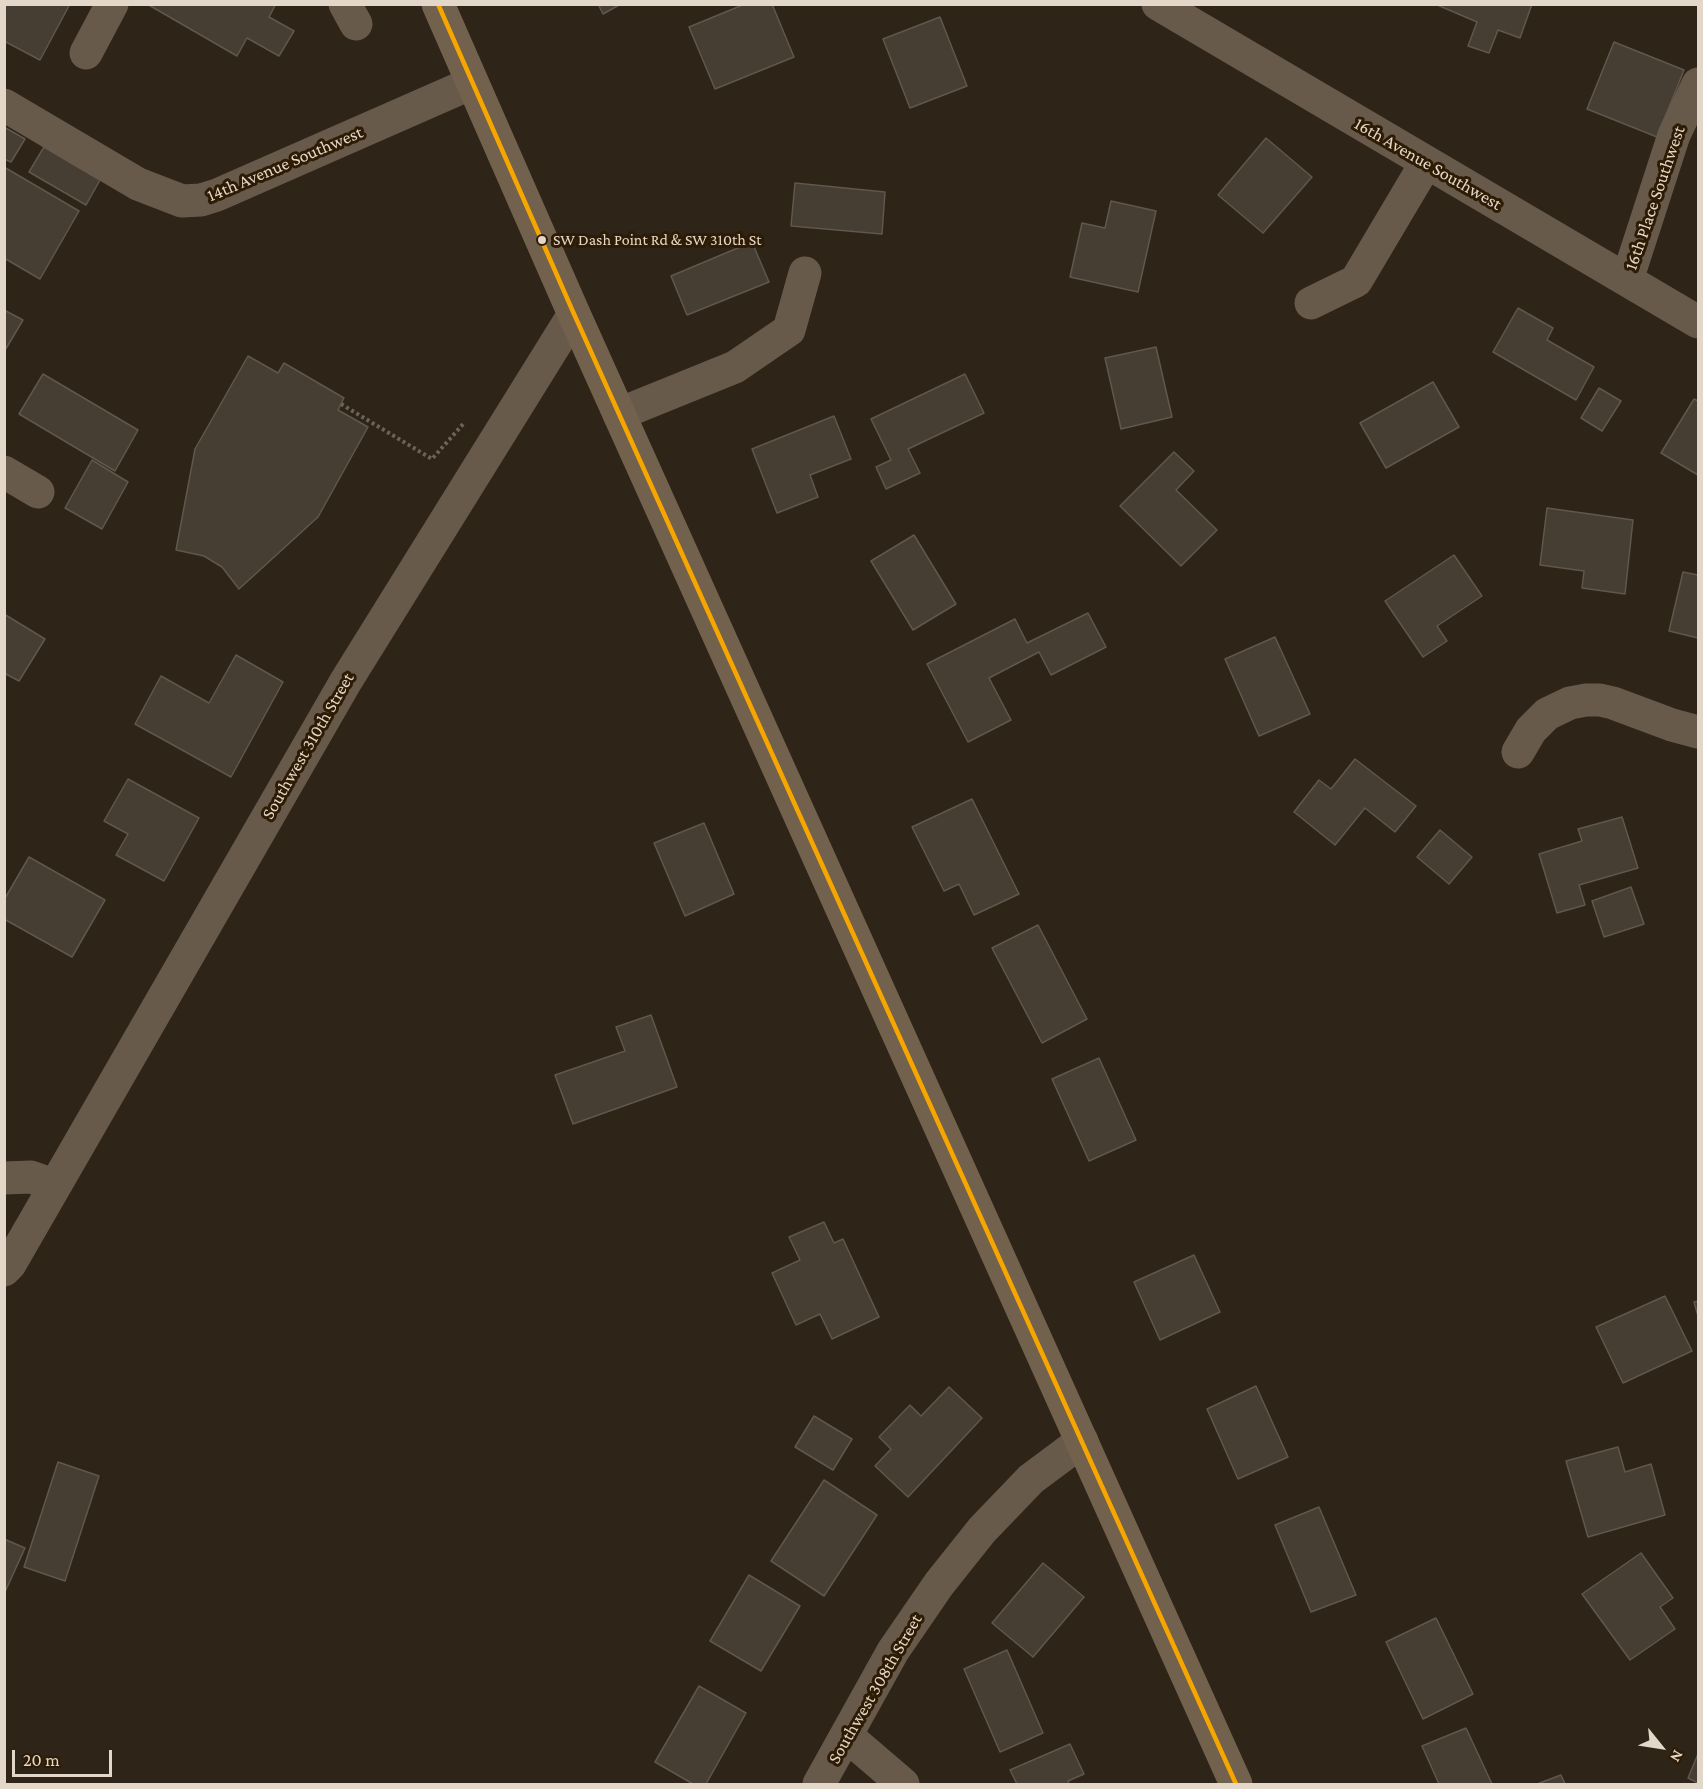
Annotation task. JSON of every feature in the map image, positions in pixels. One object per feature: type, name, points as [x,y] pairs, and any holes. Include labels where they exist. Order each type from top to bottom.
[{"type":"main road","points":[[438,4],[574,314],[1236,1785]]},
{"type":"street","points":[[86,53],[112,4]]},
{"type":"street","name":"16th Avenue Southwest","points":[[1158,4],[1190,13],[1426,163],[1698,322]]},
{"type":"street","name":"14th Avenue Southwest","points":[[4,105],[138,184],[182,201],[201,200],[217,195],[472,83]]},
{"type":"street","name":"16th Place Southwest","points":[[1627,280],[1674,135],[1698,84]]},
{"type":"street","points":[[1311,303],[1356,281],[1426,163]]},
{"type":"street","points":[[619,414],[735,367],[789,330],[806,273]]},
{"type":"street","name":"Southwest 310th Street","points":[[4,1270],[10,1264],[346,681],[574,314]]},
{"type":"street","points":[[4,472],[38,492]]},
{"type":"street","points":[[1518,752],[1531,730],[1547,714],[1586,700],[1613,703],[1698,732]]},
{"type":"street","points":[[4,1178],[32,1177],[54,1185]]},
{"type":"street","name":"Southwest 308th Street","points":[[819,1785],[893,1651],[939,1584],[982,1530],[1031,1479],[1082,1442]]},
{"type":"street","points":[[847,1736],[903,1785]]},
{"type":"path","points":[[341,404],[432,459],[468,418]]},
{"type":"building","points":[[4,4],[70,4],[40,60],[4,41]]},
{"type":"building","points":[[147,4],[276,4],[269,17],[294,31],[279,56],[247,38],[237,56]]},
{"type":"building","points":[[598,4],[621,4],[603,14]]},
{"type":"building","points":[[745,4],[772,4],[794,57],[715,89],[689,27]]},
{"type":"building","points":[[1435,4],[1532,4],[1520,38],[1498,30],[1489,53],[1468,46],[1477,22]]},
{"type":"building","points":[[940,17],[967,86],[910,108],[883,39]]},
{"type":"building","points":[[1614,42],[1684,70],[1657,137],[1587,109]]},
{"type":"building","points":[[4,127],[25,139],[11,162],[4,159]]},
{"type":"building","points":[[1266,138],[1312,177],[1263,233],[1218,195]]},
{"type":"building","points":[[44,147],[100,180],[86,205],[29,172]]},
{"type":"building","points":[[4,167],[79,211],[40,279],[4,258]]},
{"type":"building","points":[[795,183],[885,192],[882,234],[791,226]]},
{"type":"building","points":[[1111,201],[1156,211],[1138,292],[1070,277],[1082,223],[1105,228]]},
{"type":"building","points":[[752,242],[769,282],[687,315],[671,276]]},
{"type":"building","points":[[1518,308],[1553,328],[1547,340],[1594,367],[1576,400],[1493,352]]},
{"type":"building","points":[[4,310],[23,320],[4,352]]},
{"type":"building","points":[[1156,347],[1172,417],[1121,429],[1105,358]]},
{"type":"building","points":[[248,356],[278,373],[284,363],[344,398],[338,410],[368,427],[318,517],[239,589],[222,567],[204,556],[176,550],[195,449]]},
{"type":"building","points":[[43,374],[138,430],[115,471],[19,414]]},
{"type":"building","points":[[965,374],[984,413],[908,449],[920,473],[886,489],[876,467],[891,460],[871,419]]},
{"type":"building","points":[[1433,382],[1459,427],[1386,468],[1360,423]]},
{"type":"building","points":[[1599,388],[1621,401],[1602,431],[1581,418]]},
{"type":"building","points":[[1694,399],[1698,401],[1698,475],[1661,453]]},
{"type":"building","points":[[834,416],[851,459],[810,475],[818,497],[777,513],[752,449]]},
{"type":"building","points":[[1174,452],[1194,471],[1176,490],[1217,530],[1181,566],[1120,506]]},
{"type":"building","points":[[92,460],[128,482],[102,529],[65,508]]},
{"type":"building","points":[[1547,508],[1633,520],[1625,594],[1582,588],[1584,571],[1540,565]]},
{"type":"building","points":[[914,535],[956,604],[913,630],[871,561]]},
{"type":"building","points":[[1454,555],[1482,596],[1437,626],[1447,641],[1423,657],[1385,601]]},
{"type":"building","points":[[1683,572],[1698,575],[1698,638],[1669,631]]},
{"type":"building","points":[[1088,613],[1106,647],[1051,675],[1039,652],[989,678],[1011,720],[968,742],[927,664],[1015,619],[1027,643]]},
{"type":"building","points":[[4,614],[45,639],[19,681],[4,673]]},
{"type":"building","points":[[1275,637],[1310,714],[1259,736],[1225,659]]},
{"type":"building","points":[[236,655],[283,682],[231,777],[135,724],[161,676],[209,703]]},
{"type":"building","points":[[1355,759],[1416,806],[1395,832],[1365,808],[1335,845],[1294,812],[1319,780],[1331,789]]},
{"type":"building","points":[[128,779],[199,818],[164,881],[116,855],[128,834],[104,821]]},
{"type":"building","points":[[972,799],[1019,894],[974,915],[959,884],[944,891],[912,827]]},
{"type":"building","points":[[1622,817],[1638,868],[1579,885],[1585,905],[1557,913],[1539,854],[1582,841],[1578,829]]},
{"type":"building","points":[[704,823],[734,894],[685,916],[654,843]]},
{"type":"building","points":[[1440,830],[1472,857],[1449,884],[1417,857]]},
{"type":"building","points":[[29,857],[105,900],[72,957],[4,919],[4,900]]},
{"type":"building","points":[[1631,887],[1644,924],[1604,937],[1592,901]]},
{"type":"building","points":[[1038,925],[1087,1019],[1042,1043],[992,948]]},
{"type":"building","points":[[651,1015],[677,1087],[573,1124],[555,1075],[625,1051],[616,1027]]},
{"type":"building","points":[[1099,1058],[1136,1140],[1089,1161],[1052,1079]]},
{"type":"building","points":[[824,1222],[834,1243],[843,1239],[879,1317],[832,1339],[820,1314],[796,1325],[772,1273],[800,1260],[789,1237]]},
{"type":"building","points":[[1194,1255],[1220,1312],[1160,1340],[1134,1282]]},
{"type":"building","points":[[1665,1296],[1692,1351],[1623,1383],[1596,1327]]},
{"type":"building","points":[[1698,1301],[1698,1316],[1694,1302]]},
{"type":"building","points":[[1256,1386],[1288,1457],[1238,1479],[1207,1409]]},
{"type":"building","points":[[949,1387],[982,1418],[908,1497],[875,1466],[891,1449],[879,1437],[910,1405],[921,1416]]},
{"type":"building","points":[[814,1416],[852,1439],[833,1470],[795,1447]]},
{"type":"building","points":[[1618,1447],[1625,1472],[1651,1464],[1665,1515],[1588,1537],[1566,1461]]},
{"type":"building","points":[[58,1462],[99,1476],[65,1581],[24,1567]]},
{"type":"building","points":[[824,1480],[877,1515],[824,1596],[771,1561]]},
{"type":"building","points":[[1319,1507],[1356,1595],[1311,1612],[1275,1525]]},
{"type":"building","points":[[4,1539],[25,1548],[5,1592],[4,1591]]},
{"type":"building","points":[[1641,1553],[1673,1598],[1660,1607],[1675,1629],[1630,1660],[1582,1594]]},
{"type":"building","points":[[1043,1563],[1084,1597],[1033,1657],[992,1623]]},
{"type":"building","points":[[749,1575],[800,1606],[761,1671],[710,1641]]},
{"type":"building","points":[[1436,1618],[1473,1694],[1423,1719],[1386,1642]]},
{"type":"building","points":[[1007,1650],[1043,1733],[1000,1752],[964,1669]]},
{"type":"building","points":[[699,1686],[746,1713],[706,1784],[693,1784],[655,1762]]},
{"type":"building","points":[[1466,1728],[1492,1784],[1439,1784],[1422,1746]]},
{"type":"building","points":[[1070,1744],[1084,1774],[1068,1781],[1069,1784],[1017,1784],[1010,1770]]},
{"type":"building","points":[[1698,1754],[1698,1783],[1688,1778]]},
{"type":"building","points":[[1561,1775],[1565,1784],[1537,1784]]},
{"type":"transit line","points":[[438,4],[574,314],[1236,1784]]},
{"type":"place","name":"SW Dash Point Rd & SW 310th St","points":[[542,240]]}]
